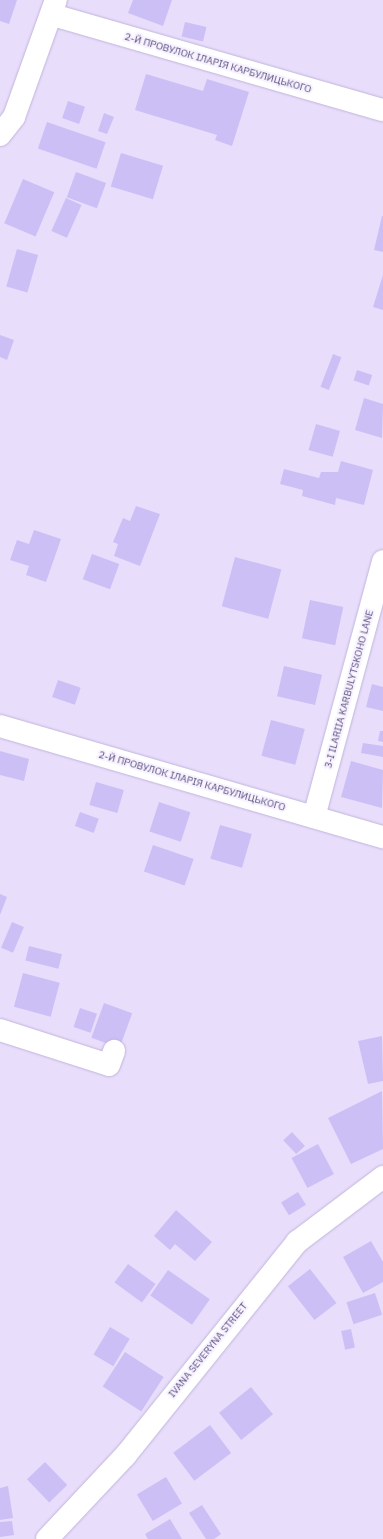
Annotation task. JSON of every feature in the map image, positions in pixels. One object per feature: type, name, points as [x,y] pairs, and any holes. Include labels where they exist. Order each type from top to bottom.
[{"type":"street","name":"2-Й ПРОВУЛОК ІЛАРІЯ КАРБУЛИЦЬКОГО","points":[[54,8],[383,110]]},
{"type":"street","points":[[0,135],[14,117],[54,8]]},
{"type":"street","name":"3-I ILARIIA KARBULYTSKOHO LANE","points":[[314,817],[383,560]]},
{"type":"street","name":"2-Й ПРОВУЛОК ІЛАРІЯ КАРБУЛИЦЬКОГО","points":[[0,726],[383,837]]},
{"type":"street","points":[[0,1030],[109,1065],[114,1051]]},
{"type":"street","name":"IVANA SEVERYNA STREET","points":[[47,1539],[125,1456],[297,1242],[383,1176]]},
{"type":"shaded area","points":[[0,0],[383,0],[383,1539],[0,1539]]},
{"type":"building","points":[[0,0],[17,0],[9,24],[0,21]]},
{"type":"building","points":[[133,0],[172,0],[163,26],[128,13]]},
{"type":"building","points":[[185,22],[206,27],[203,42],[182,37]]},
{"type":"building","points":[[146,74],[203,91],[207,79],[249,92],[232,146],[215,140],[217,135],[135,110]]},
{"type":"building","points":[[68,101],[85,107],[79,124],[62,118]]},
{"type":"building","points":[[104,113],[114,117],[107,134],[98,131]]},
{"type":"building","points":[[47,122],[106,142],[97,169],[38,148]]},
{"type":"building","points":[[121,153],[163,166],[153,199],[111,186]]},
{"type":"building","points":[[76,172],[106,183],[97,208],[67,197]]},
{"type":"building","points":[[23,179],[54,192],[36,236],[4,223]]},
{"type":"building","points":[[66,198],[82,205],[67,238],[51,231]]},
{"type":"building","points":[[383,216],[383,252],[374,250]]},
{"type":"building","points":[[17,249],[38,255],[27,293],[6,286]]},
{"type":"building","points":[[383,275],[383,310],[373,307]]},
{"type":"building","points":[[0,335],[14,340],[7,360],[0,357]]},
{"type":"building","points":[[333,354],[341,357],[329,390],[320,387]]},
{"type":"building","points":[[357,370],[372,375],[369,385],[354,380]]},
{"type":"building","points":[[364,398],[383,404],[382,438],[355,430]]},
{"type":"building","points":[[316,424],[340,431],[333,457],[309,450]]},
{"type":"building","points":[[341,461],[373,470],[364,505],[336,498],[335,505],[302,496],[303,490],[280,484],[284,469],[319,478],[321,472],[338,472]]},
{"type":"building","points":[[136,506],[160,514],[140,566],[114,556],[118,544],[113,542],[123,518],[130,521]]},
{"type":"building","points":[[34,530],[61,539],[46,582],[26,575],[29,566],[10,560],[17,540],[29,544]]},
{"type":"building","points":[[92,554],[119,564],[110,589],[83,579]]},
{"type":"building","points":[[235,557],[281,569],[268,619],[222,606]]},
{"type":"building","points":[[310,600],[343,607],[335,645],[302,638]]},
{"type":"building","points":[[284,666],[322,675],[315,705],[277,696]]},
{"type":"building","points":[[58,680],[81,688],[75,705],[52,697]]},
{"type":"building","points":[[372,684],[383,687],[383,711],[366,707]]},
{"type":"building","points":[[271,720],[305,729],[295,765],[261,756]]},
{"type":"building","points":[[380,731],[383,731],[383,742],[378,741]]},
{"type":"building","points":[[363,743],[383,746],[383,757],[361,753]]},
{"type":"building","points":[[0,751],[29,759],[24,781],[0,775]]},
{"type":"building","points":[[351,761],[383,770],[382,808],[341,797]]},
{"type":"building","points":[[96,782],[124,790],[117,813],[89,805]]},
{"type":"building","points":[[159,802],[190,812],[181,842],[149,831]]},
{"type":"building","points":[[80,812],[99,819],[94,833],[75,826]]},
{"type":"building","points":[[220,825],[252,834],[242,868],[210,859]]},
{"type":"building","points":[[153,845],[194,859],[185,885],[144,871]]},
{"type":"building","points":[[0,894],[7,897],[0,915]]},
{"type":"building","points":[[12,922],[24,927],[13,953],[1,948]]},
{"type":"building","points":[[29,946],[62,954],[58,969],[25,961]]},
{"type":"building","points":[[23,973],[60,983],[51,1017],[14,1007]]},
{"type":"building","points":[[104,1003],[132,1013],[120,1048],[91,1038]]},
{"type":"building","points":[[80,1008],[97,1014],[91,1033],[73,1027]]},
{"type":"building","points":[[382,1036],[383,1081],[368,1084],[358,1041]]},
{"type":"building","points":[[382,1091],[383,1149],[351,1164],[328,1118]]},
{"type":"building","points":[[292,1132],[305,1146],[296,1154],[283,1140]]},
{"type":"building","points":[[318,1144],[334,1174],[307,1188],[292,1158]]},
{"type":"building","points":[[298,1192],[306,1205],[289,1215],[281,1203]]},
{"type":"building","points":[[176,1210],[212,1242],[195,1261],[175,1244],[170,1250],[154,1236]]},
{"type":"building","points":[[371,1241],[383,1262],[383,1282],[363,1293],[343,1257]]},
{"type":"building","points":[[128,1264],[156,1284],[142,1303],[114,1283]]},
{"type":"building","points":[[310,1269],[336,1303],[314,1320],[288,1286]]},
{"type":"building","points":[[168,1270],[210,1299],[192,1325],[150,1295]]},
{"type":"building","points":[[375,1293],[382,1315],[354,1324],[346,1302]]},
{"type":"building","points":[[110,1327],[130,1339],[113,1366],[94,1354]]},
{"type":"building","points":[[351,1329],[355,1348],[345,1350],[341,1331]]},
{"type":"building","points":[[125,1352],[164,1377],[141,1411],[103,1386]]},
{"type":"building","points":[[251,1387],[273,1414],[241,1440],[219,1413]]},
{"type":"building","points":[[210,1425],[231,1453],[194,1481],[173,1453]]},
{"type":"building","points":[[45,1462],[67,1485],[49,1502],[27,1479]]},
{"type":"building","points":[[166,1477],[182,1504],[153,1521],[137,1495]]},
{"type":"building","points":[[8,1486],[13,1518],[0,1520],[0,1488]]},
{"type":"building","points":[[202,1505],[221,1534],[214,1539],[206,1539],[189,1513]]},
{"type":"building","points":[[170,1519],[182,1539],[148,1539],[145,1534]]},
{"type":"building","points":[[12,1521],[14,1535],[0,1537],[0,1522]]}]
